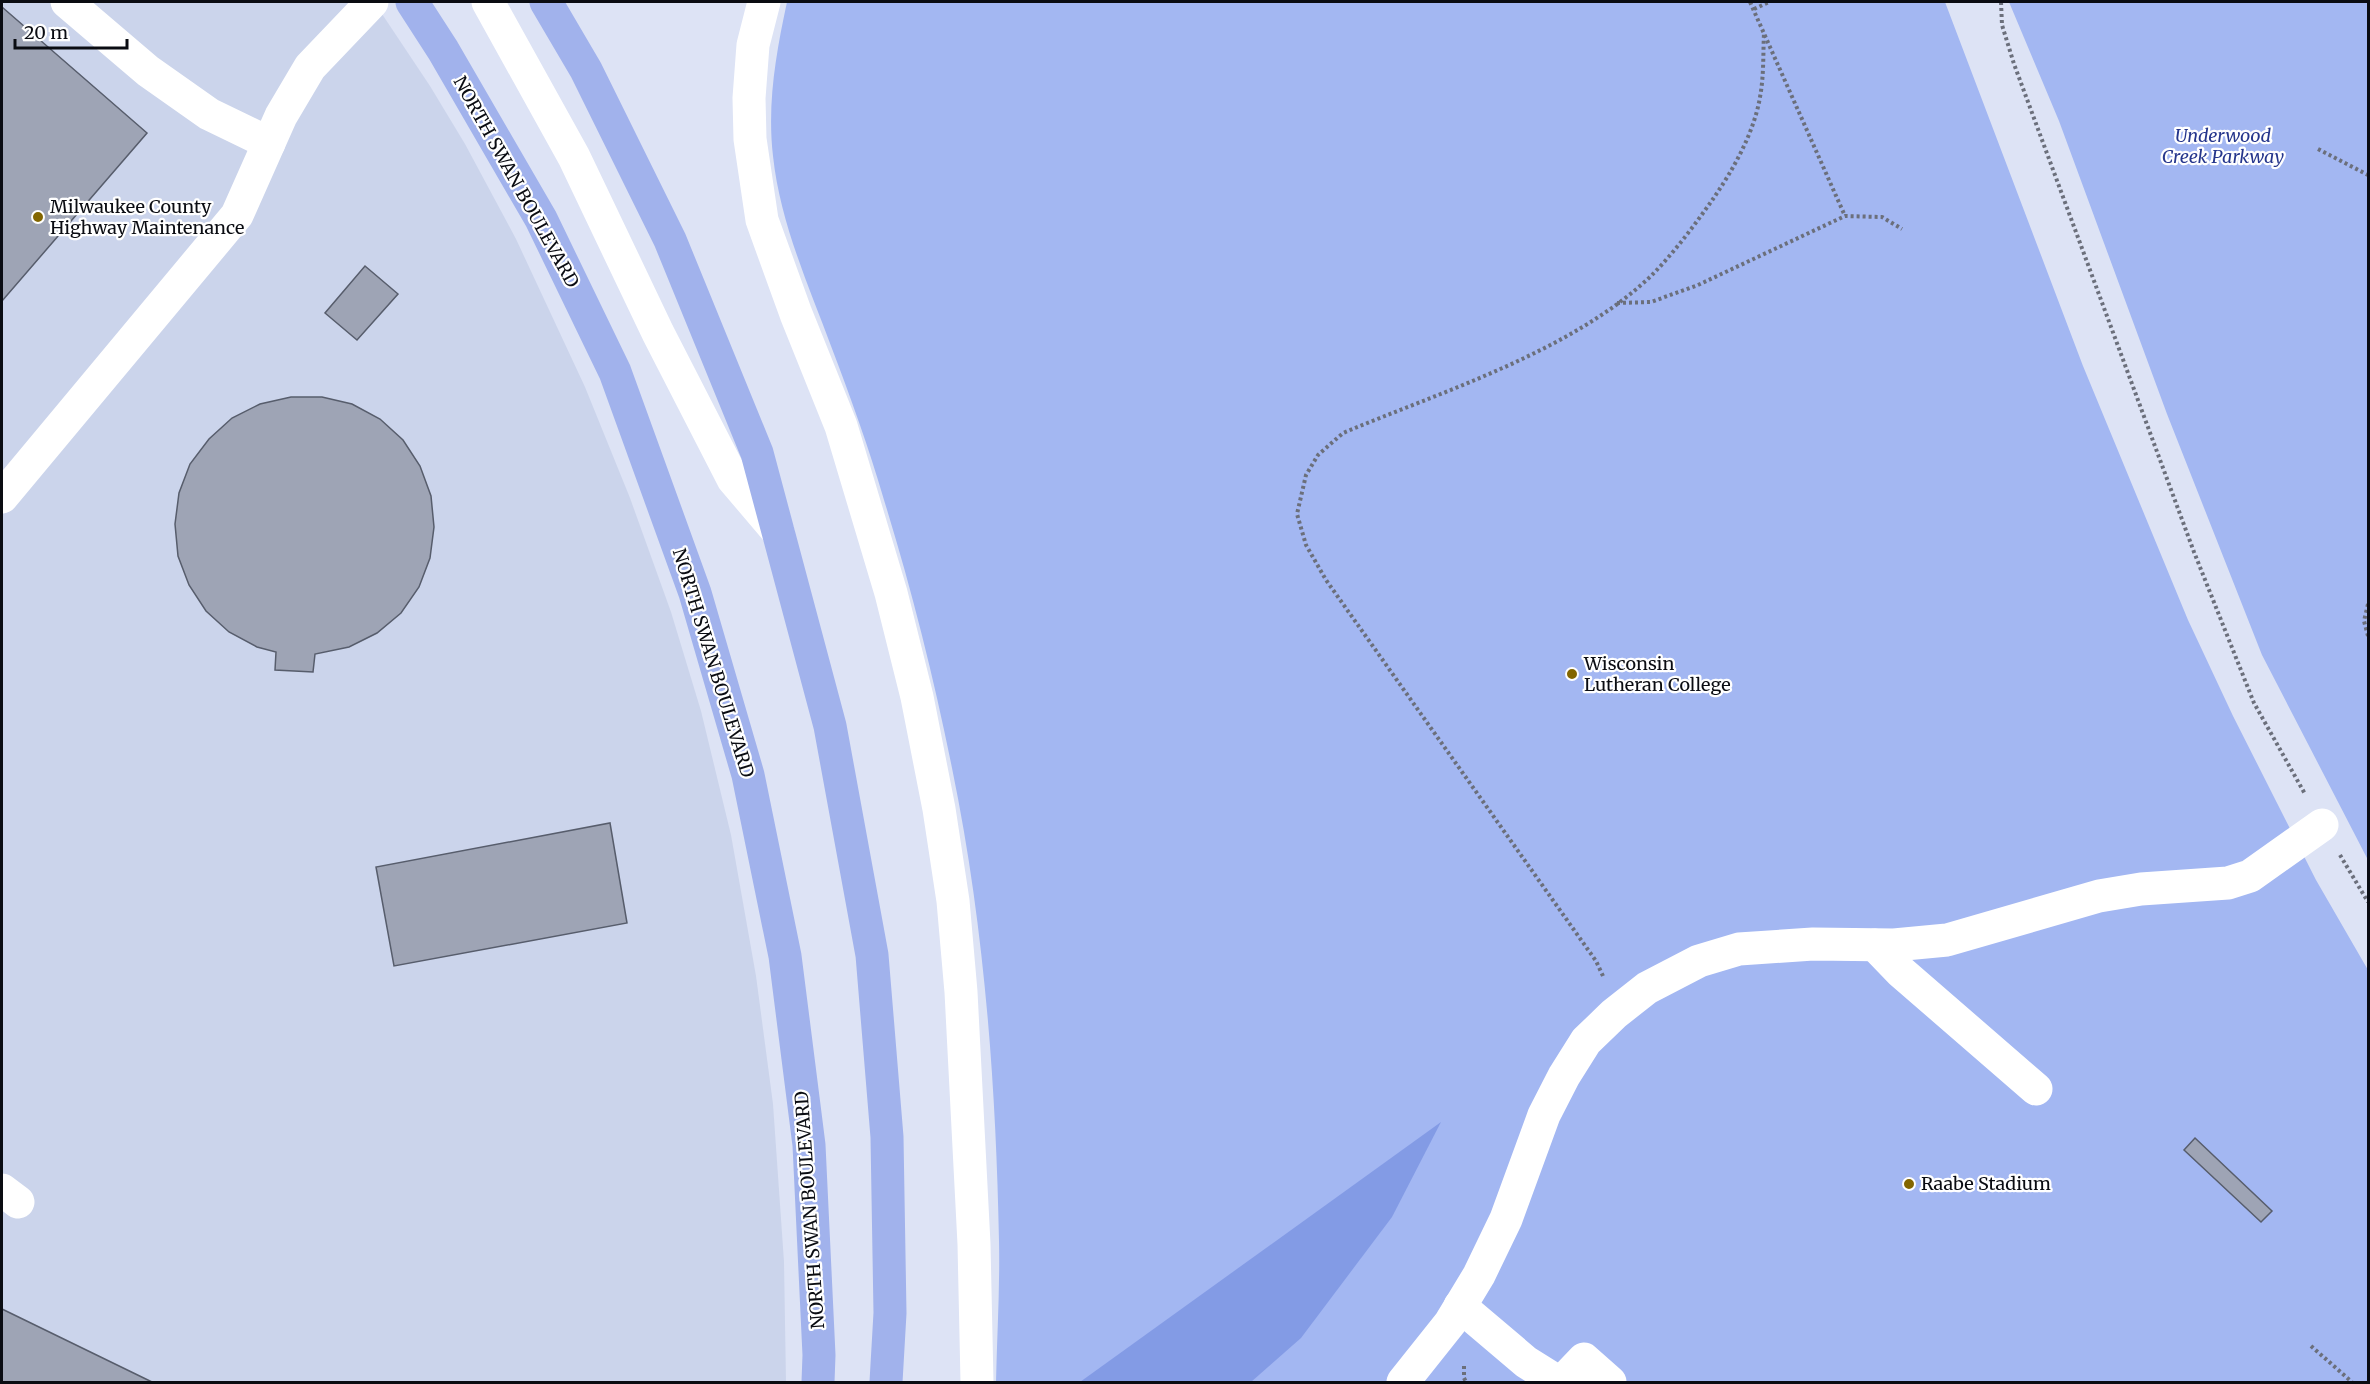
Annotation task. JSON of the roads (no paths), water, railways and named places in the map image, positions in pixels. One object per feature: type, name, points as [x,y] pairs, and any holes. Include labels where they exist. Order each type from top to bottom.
[{"type":"main road","name":"NORTH SWAN BOULEVARD","points":[[412,2],[444,50],[541,219],[615,372],[695,593],[745,763],[785,956],[809,1145],[819,1355],[818,1383]]},
{"type":"main road","points":[[546,2],[586,70],[670,240],[757,453],[830,726],[872,955],[886,1137],[890,1313],[886,1383]]},
{"type":"street","points":[[67,2],[148,70],[200,108],[269,143]]},
{"type":"street","points":[[2,497],[237,215],[281,116],[309,67],[372,2]]},
{"type":"street","points":[[488,2],[574,157],[658,333],[733,479],[778,532]]},
{"type":"street","points":[[764,2],[753,45],[749,98],[750,139],[762,220],[796,314],[841,426],[891,593],[917,697],[939,809],[953,901],[961,992],[974,1244],[977,1383]]},
{"type":"street","points":[[1471,1316],[1479,1275],[1506,1219],[1544,1115],[1564,1076],[1586,1041],[1647,988],[1699,961],[1739,949],[1813,944],[1875,945],[1947,940],[2099,896],[2141,889],[2228,883],[2250,876],[2322,825]]},
{"type":"street","points":[[1875,945],[1901,972],[2036,1089]]},
{"type":"street","points":[[1403,1383],[1450,1323],[1471,1316]]},
{"type":"street","points":[[1471,1316],[1526,1362],[1560,1383],[1584,1359],[1610,1383]]},
{"type":"place","name":"Milwaukee County Highway Maintenance","points":[[38,217]]},
{"type":"place","name":"Wisconsin Lutheran College","points":[[1572,674]]},
{"type":"place","name":"Raabe Stadium","points":[[1909,1184]]},
{"type":"park label","name":"Underwood Creek Parkway","points":[[2223,146]]}]
